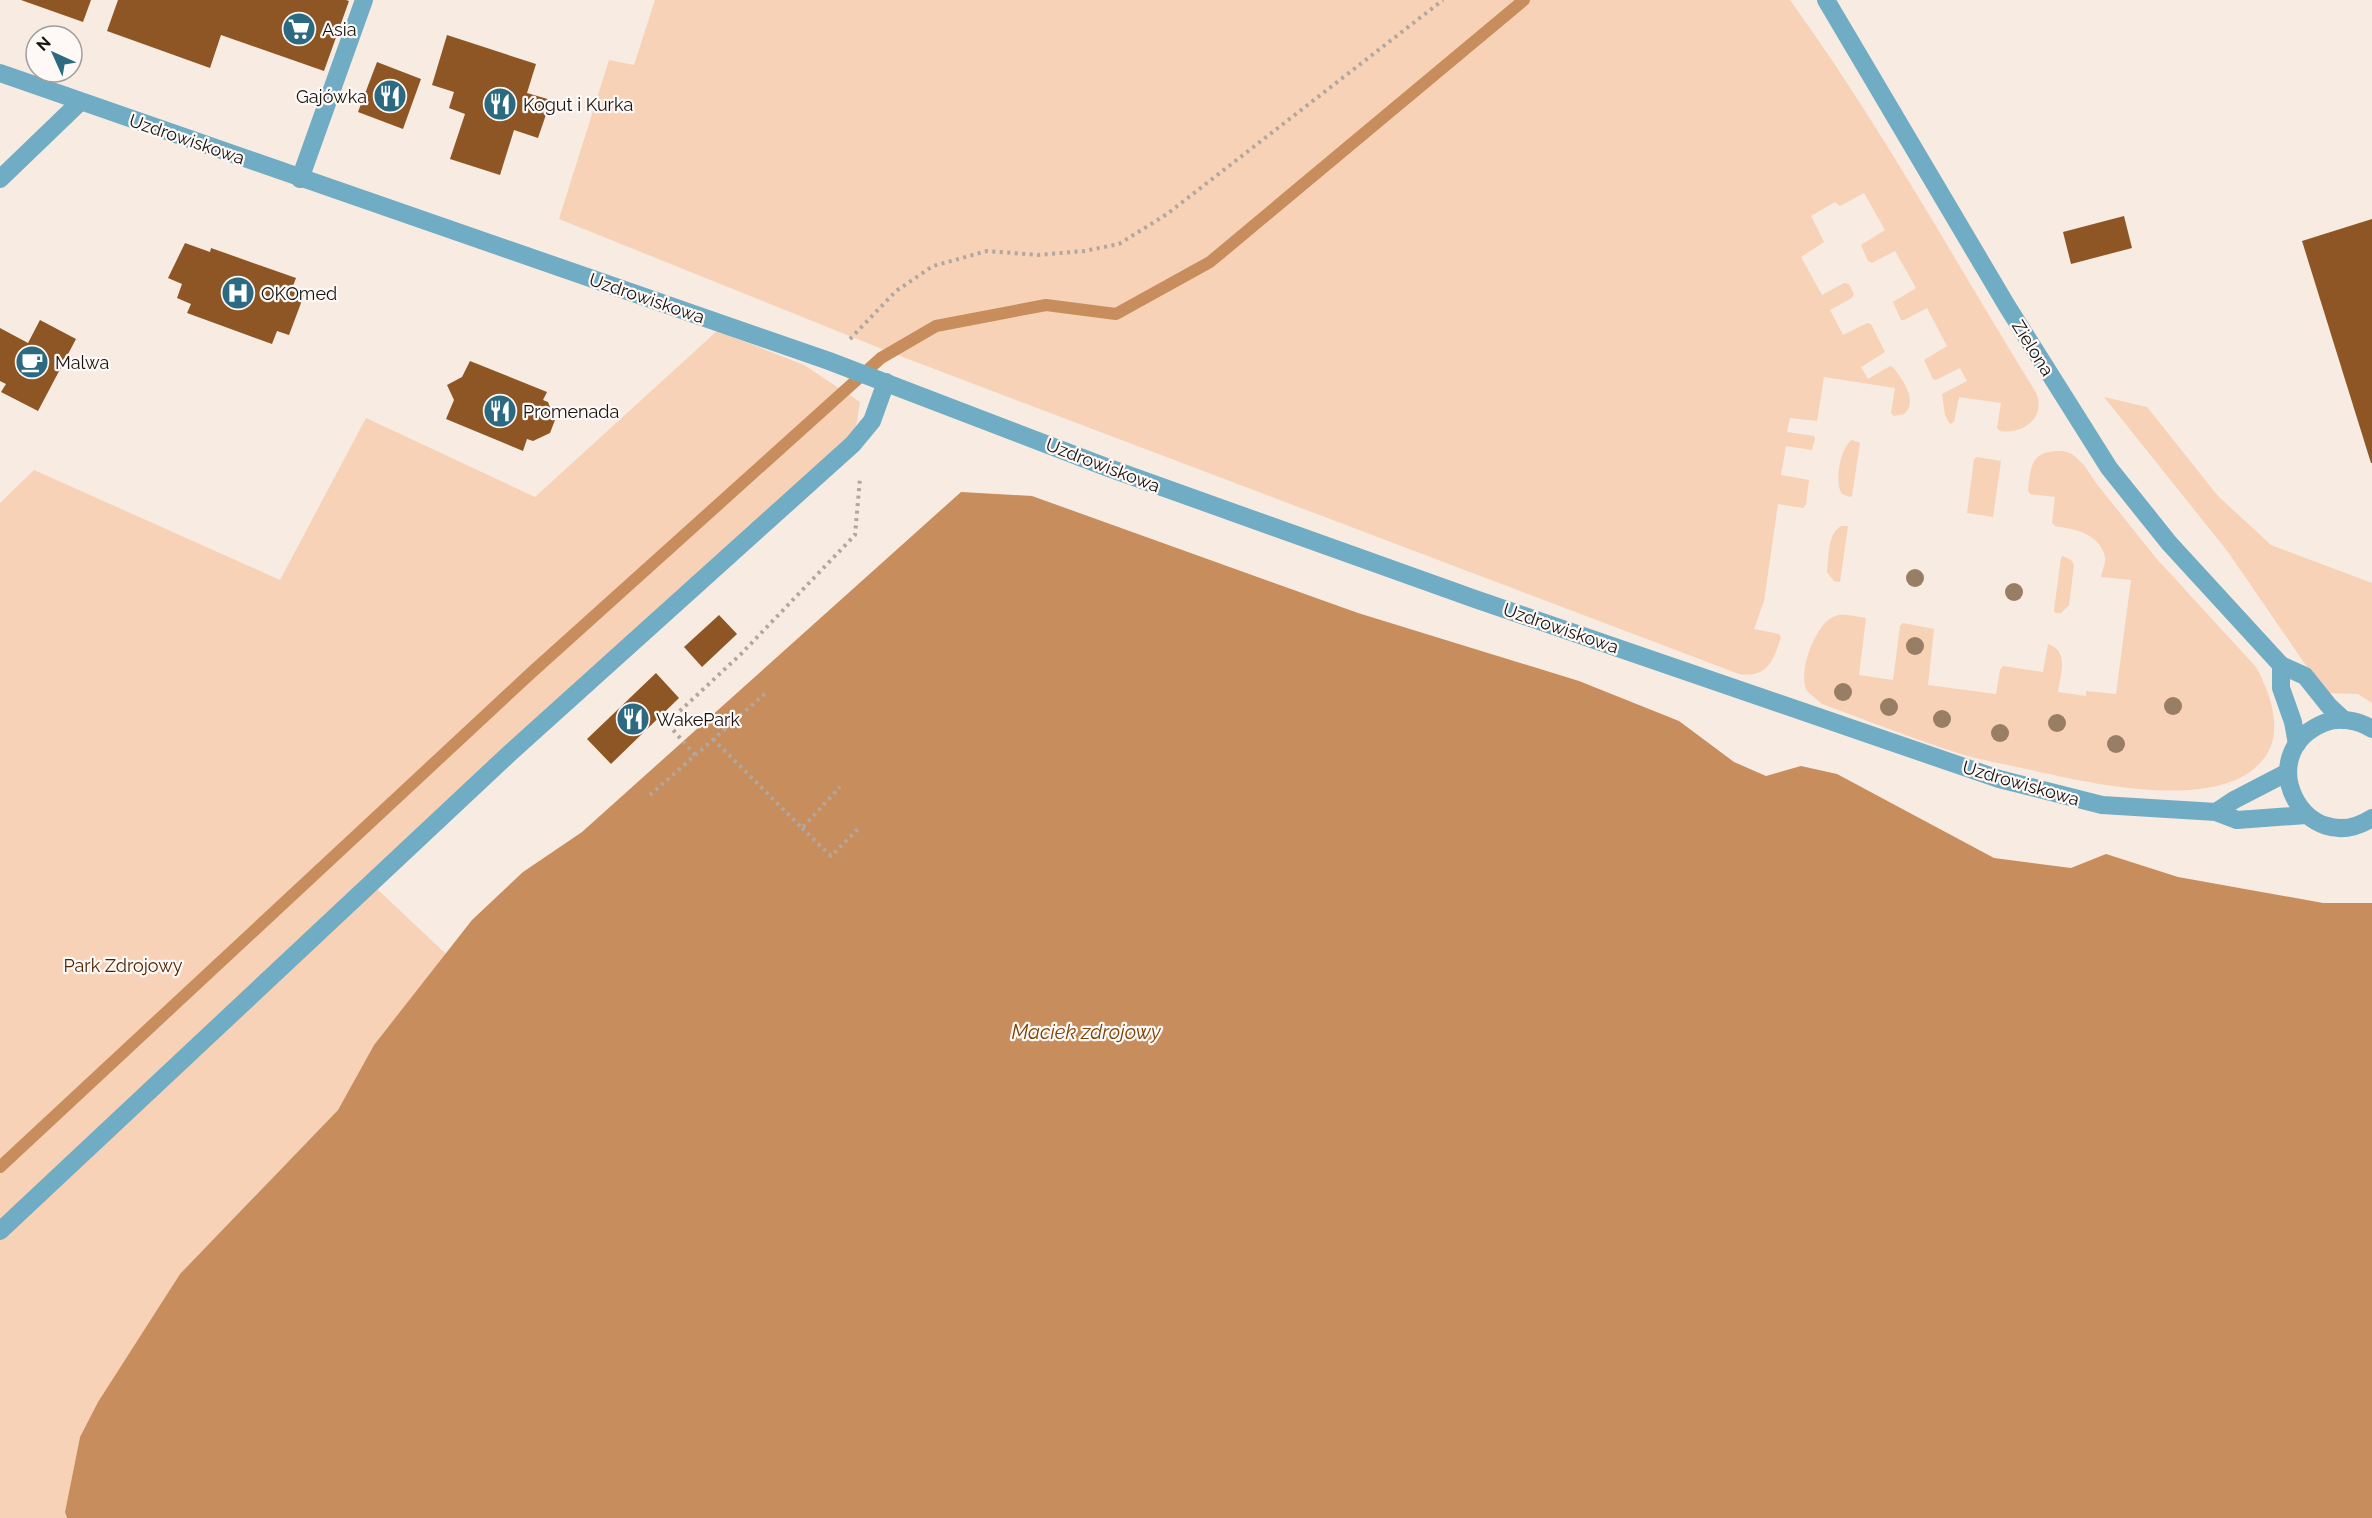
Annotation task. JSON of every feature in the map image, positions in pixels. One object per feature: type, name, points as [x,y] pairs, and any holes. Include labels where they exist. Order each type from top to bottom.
[{"type":"street","points":[[300,179],[363,0]]},
{"type":"street","name":"Zielona","points":[[1826,0],[2007,306],[2109,468],[2169,543],[2281,665],[2305,676],[2329,706],[2344,720]]},
{"type":"street","name":"Uzdrowiskowa","points":[[0,74],[829,361],[1106,467],[1475,600],[1999,778],[2102,806],[2216,812],[2237,820],[2306,815]]},
{"type":"street","points":[[0,179],[80,102]]},
{"type":"street","points":[[0,1231],[510,753],[853,444],[872,421],[886,382]]},
{"type":"street","points":[[2281,665],[2281,688],[2293,722],[2297,744]]},
{"type":"street","points":[[2371,820],[2352,827],[2332,827],[2314,821],[2306,815],[2293,797],[2288,772],[2289,762],[2297,744],[2311,729],[2328,722],[2344,720],[2360,723],[2372,729]]},
{"type":"street","points":[[2216,812],[2288,772]]},
{"type":"path","points":[[829,361],[896,291],[933,266],[987,251],[1038,255],[1084,251],[1119,244],[1167,214],[1443,0]]},
{"type":"path","points":[[695,755],[667,723],[741,654],[855,535],[860,477]]},
{"type":"path","points":[[650,795],[767,692]]},
{"type":"path","points":[[713,739],[831,856],[861,826]]},
{"type":"path","points":[[802,828],[840,787]]},
{"type":"green space","points":[[655,0],[1790,0],[1855,95],[2035,391],[2038,400],[2036,416],[2025,427],[2000,431],[1997,428],[2001,403],[1959,397],[1954,422],[1950,424],[1945,415],[1942,394],[1967,381],[1960,368],[1936,380],[1933,379],[1924,360],[1947,346],[1927,308],[1901,320],[1893,302],[1916,288],[1895,251],[1872,263],[1868,261],[1861,245],[1885,230],[1864,193],[1840,206],[1835,202],[1811,216],[1824,242],[1801,257],[1822,295],[1844,283],[1849,284],[1854,294],[1852,298],[1830,310],[1843,335],[1867,323],[1871,324],[1885,352],[1861,367],[1868,379],[1890,366],[1893,367],[1908,390],[1910,403],[1904,414],[1894,416],[1891,413],[1895,388],[1824,377],[1817,421],[1790,418],[1787,432],[1814,436],[1815,439],[1812,450],[1786,446],[1781,475],[1809,480],[1806,504],[1803,508],[1778,504],[1764,601],[1754,629],[1779,634],[1781,637],[1768,666],[1757,673],[1739,674],[887,351],[559,219],[609,60],[634,65]]},
{"type":"green space","name":"Park Zdrojowy","points":[[717,331],[804,365],[860,402],[853,444],[376,888],[446,954],[374,1045],[338,1110],[180,1274],[98,1402],[80,1437],[65,1512],[67,1518],[0,1518],[0,503],[34,470],[280,580],[366,418],[535,497]]},
{"type":"green space","points":[[2104,397],[2147,407],[2218,496],[2271,545],[2372,583],[2372,703],[2358,694],[2325,693],[2228,552]]},
{"type":"green space","points":[[1852,440],[1860,443],[1850,497],[1842,494],[1838,474],[1841,457]]},
{"type":"green space","points":[[2052,451],[2072,454],[2084,465],[2156,558],[2256,667],[2270,700],[2274,735],[2265,757],[2246,775],[2219,785],[2188,790],[2154,790],[2086,782],[1964,755],[1822,704],[1807,691],[1804,673],[1814,639],[1826,622],[1833,617],[1845,615],[1866,618],[1859,675],[1893,680],[1900,626],[1903,623],[1934,629],[1928,685],[1996,694],[2000,670],[2003,666],[2043,672],[2048,644],[2055,647],[2061,658],[2062,671],[2058,692],[2086,696],[2086,691],[2116,694],[2131,580],[2101,577],[2105,557],[2098,542],[2085,534],[2055,526],[2052,523],[2055,497],[2030,494],[2028,490],[2032,466],[2039,456]]},
{"type":"green space","points":[[1977,457],[2001,461],[1993,517],[1967,513],[1974,459]]},
{"type":"green space","points":[[1848,526],[1840,582],[1834,581],[1827,572],[1831,540],[1837,529]]},
{"type":"green space","points":[[2063,556],[2071,560],[2074,565],[2069,605],[2061,613],[2055,613],[2061,558]]},
{"type":"water","name":"Maciek zdrojowy","points":[[961,492],[1032,496],[1358,613],[1579,681],[1679,721],[1734,762],[1766,776],[1801,766],[1837,774],[1994,858],[2071,868],[2106,854],[2178,877],[2323,903],[2372,903],[2372,1518],[67,1518],[65,1512],[80,1437],[98,1402],[180,1274],[338,1110],[374,1045],[472,920],[523,872],[582,832]]},
{"type":"building","points":[[21,0],[91,0],[83,22]]},
{"type":"building","points":[[118,0],[349,1],[324,71],[221,35],[210,68],[107,31]]},
{"type":"building","name":"Kogut i Kurka","points":[[447,35],[536,64],[527,93],[551,100],[538,138],[514,130],[500,175],[450,159],[465,114],[449,108],[454,92],[432,85]]},
{"type":"building","name":"Gajówka","points":[[377,62],[421,79],[403,129],[358,112]]},
{"type":"building","points":[[2124,216],[2132,248],[2071,264],[2063,232]]},
{"type":"building","points":[[2372,219],[2372,463],[2371,463],[2302,241]]},
{"type":"building","name":"OKOmed","points":[[185,243],[210,252],[211,248],[296,278],[291,291],[304,295],[289,335],[277,331],[272,344],[187,313],[191,304],[177,298],[182,284],[168,278]]},
{"type":"building","name":"Malwa","points":[[40,320],[76,339],[38,411],[1,392],[6,384],[0,381],[0,328],[28,343]]},
{"type":"building","name":"Promenada","points":[[470,361],[547,392],[543,400],[548,402],[555,420],[550,433],[533,441],[527,439],[523,451],[446,419],[454,400],[447,385],[462,377]]},
{"type":"building","points":[[719,615],[737,634],[702,667],[684,647]]},
{"type":"building","name":"WakePark","points":[[656,673],[679,698],[611,764],[587,739]]},
{"type":"waterway","points":[[0,1167],[531,673],[881,358],[936,326],[1046,305],[1116,314],[1210,262],[1524,0]]},
{"type":"place","name":"Asia","points":[[299,29]]},
{"type":"place","name":"Gajówka","points":[[390,96]]},
{"type":"place","name":"Kogut i Kurka","points":[[500,104]]},
{"type":"place","name":"OKOmed","points":[[238,293]]},
{"type":"place","name":"Malwa","points":[[32,362]]},
{"type":"place","name":"Promenada","points":[[500,411]]},
{"type":"place","name":"WakePark","points":[[633,719]]}]
